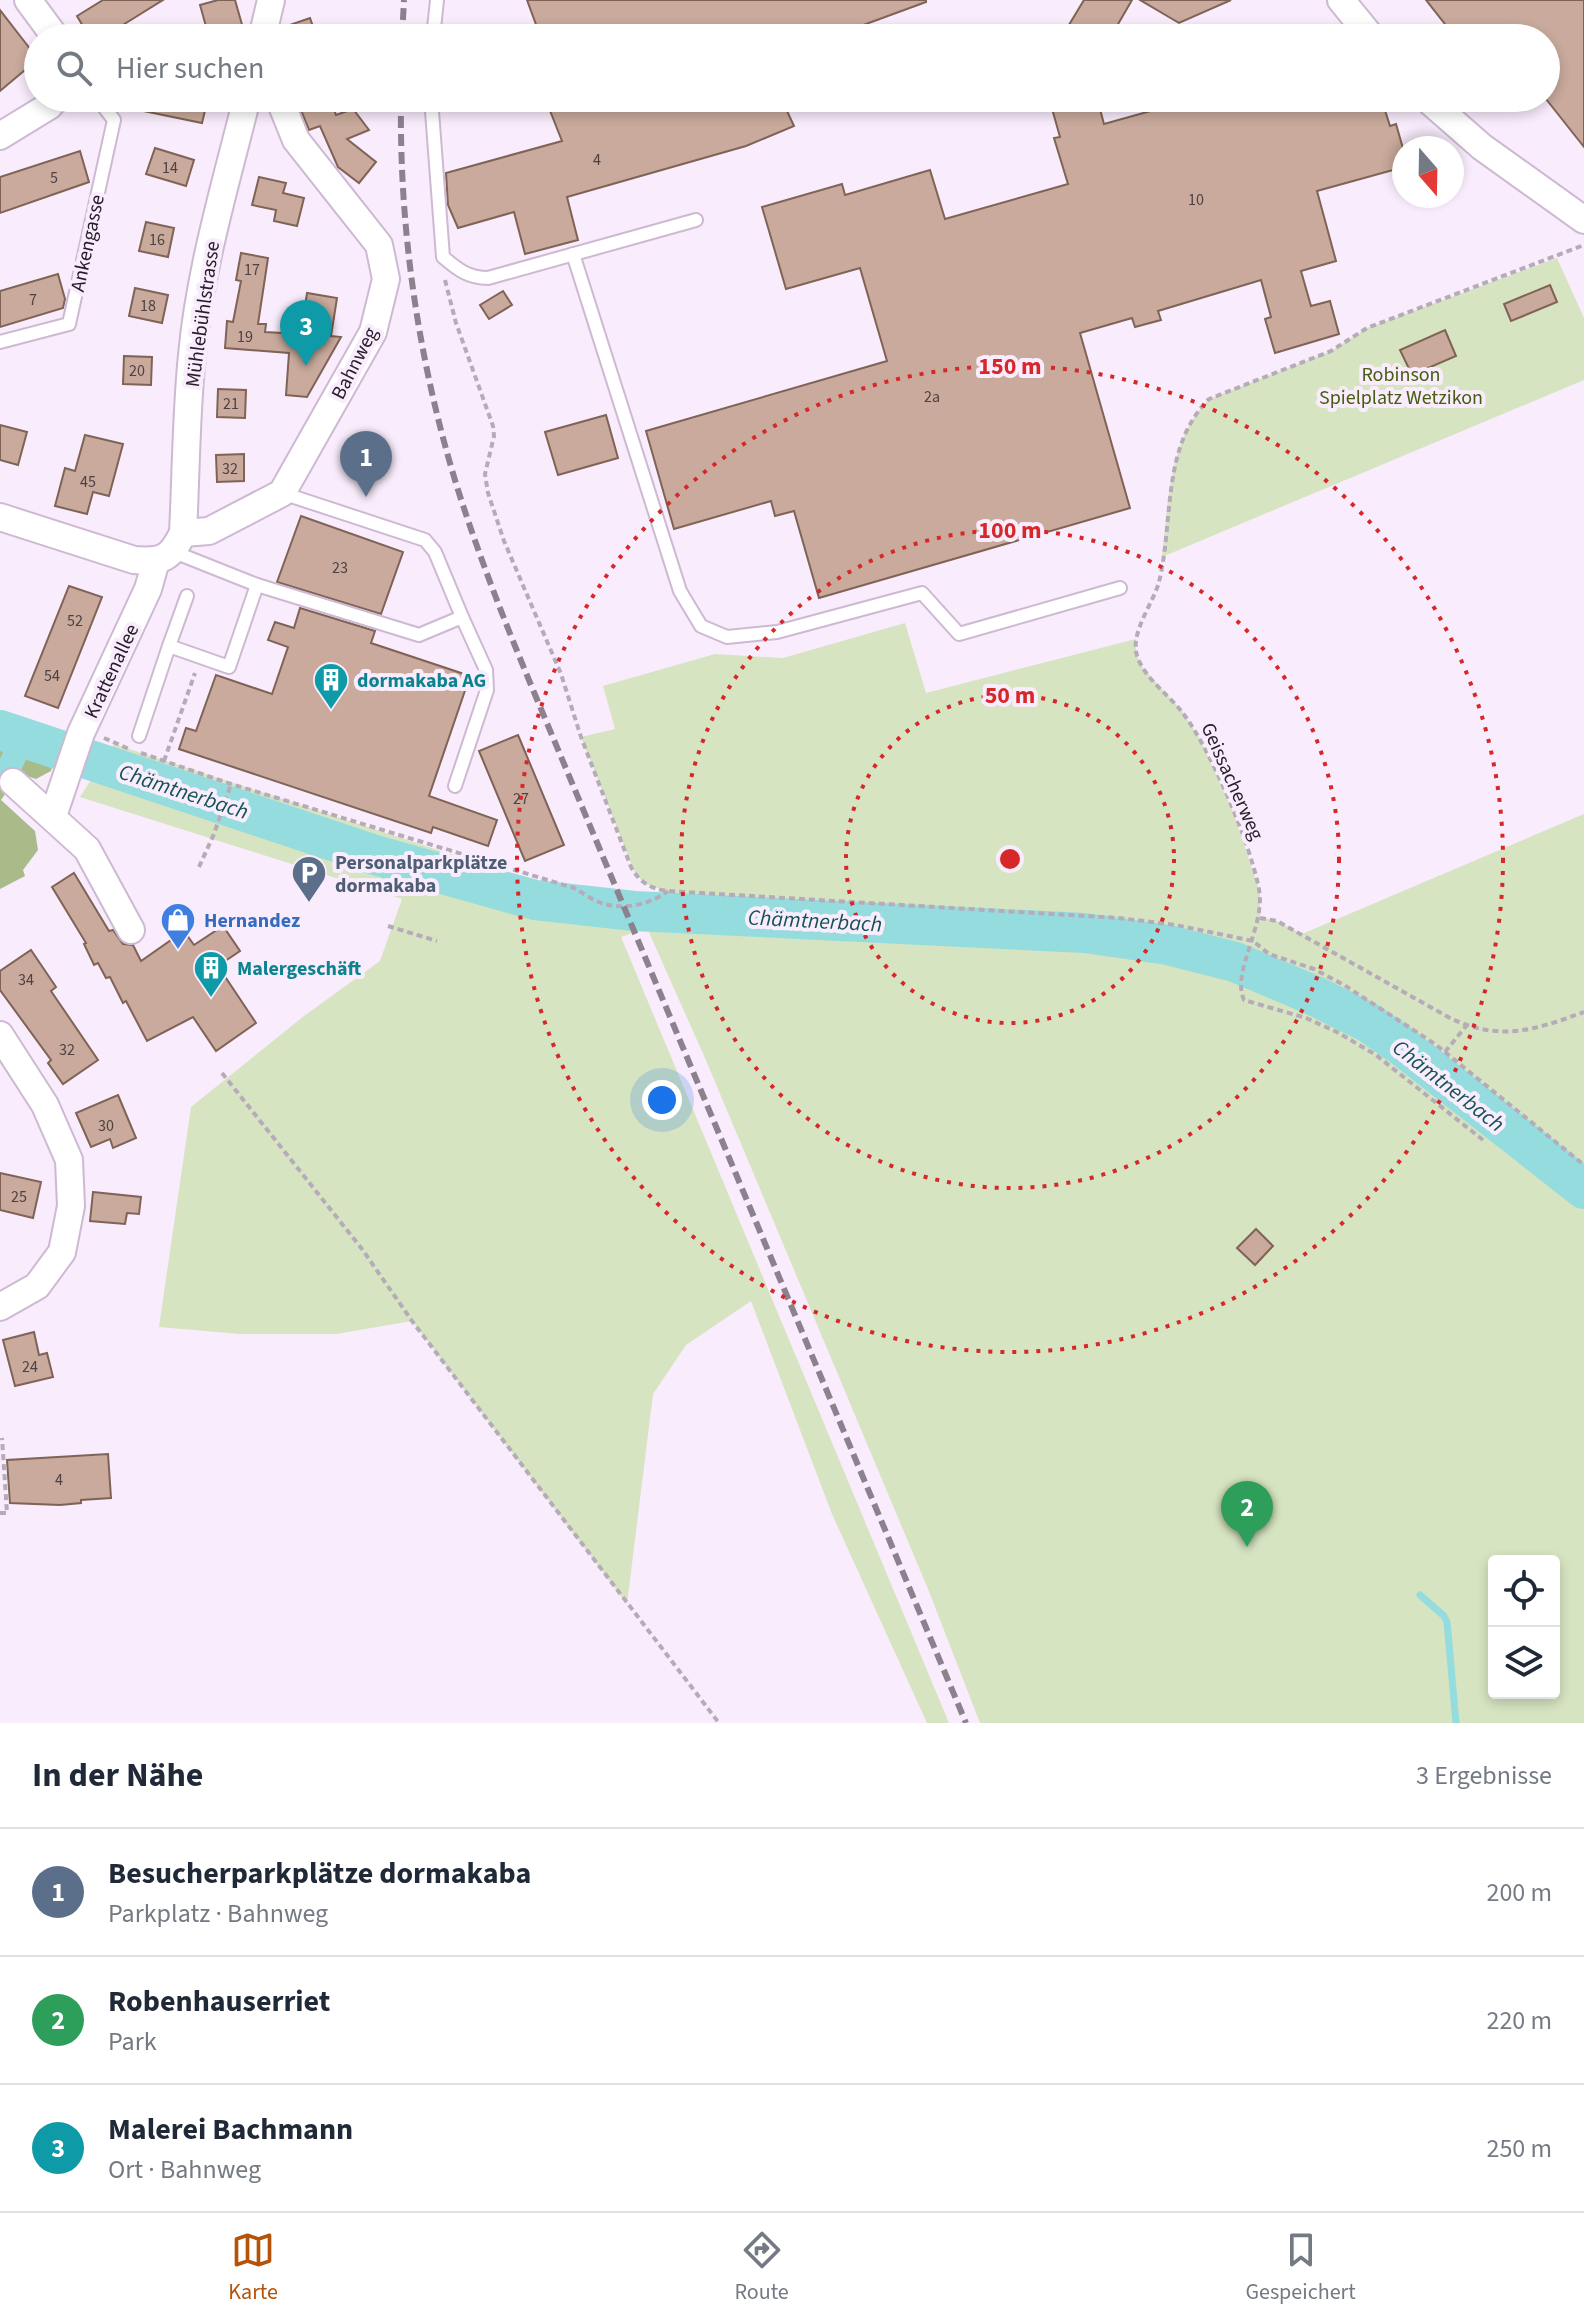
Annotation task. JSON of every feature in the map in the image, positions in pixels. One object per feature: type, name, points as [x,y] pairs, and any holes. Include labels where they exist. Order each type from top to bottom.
[{"type":"street","points":[[28,0],[46,24]]},
{"type":"street","points":[[265,24],[271,0]]},
{"type":"street","points":[[1341,0],[1361,24]]},
{"type":"street","points":[[0,136],[39,112]]},
{"type":"street","name":"Mühlebühlstrasse","points":[[171,549],[192,355],[208,255],[244,112]]},
{"type":"street","name":"Bahnweg","points":[[282,493],[373,332],[386,279],[379,245],[296,140],[285,112]]},
{"type":"street","points":[[1442,112],[1482,147],[1584,220]]},
{"type":"street","points":[[0,517],[134,560],[171,549],[282,493]]},
{"type":"street","name":"Krattenallee","points":[[53,816],[83,730],[148,589],[171,549]]},
{"type":"street","points":[[13,782],[87,849],[131,930]]},
{"type":"street","points":[[0,1035],[45,1105],[69,1160],[71,1206],[62,1252],[37,1286],[0,1307]]},
{"type":"lane","points":[[434,24],[437,0]]},
{"type":"lane","name":"Ankengasse","points":[[0,342],[69,324],[114,120],[108,112]]},
{"type":"lane","points":[[432,112],[443,257],[458,270],[475,278],[488,278],[696,220]]},
{"type":"lane","points":[[573,254],[680,591],[701,626],[727,637],[777,632],[922,593],[959,634],[1120,588]]},
{"type":"lane","points":[[282,493],[425,540],[435,552],[486,670],[487,690],[455,786]]},
{"type":"lane","points":[[171,549],[257,585],[419,635],[462,617]]},
{"type":"lane","points":[[169,646],[229,667],[257,585]]},
{"type":"lane","points":[[139,736],[187,596]]},
{"type":"path","name":"Geissacherweg","points":[[1483,1140],[1376,1055],[1337,1032],[1306,1018],[1244,1000],[1240,990],[1241,978],[1260,918],[1260,892],[1226,797],[1200,739],[1182,711],[1143,668],[1136,653],[1136,639],[1159,582],[1175,469],[1185,430],[1195,413],[1209,399],[1331,351],[1367,328],[1584,245]]},
{"type":"path","points":[[443,257],[451,308],[493,426],[494,436],[485,474],[488,493],[504,541],[561,674],[581,737],[635,873],[645,884],[668,891],[1104,916],[1176,925],[1253,941],[1269,954],[1314,969],[1375,1003],[1445,1052],[1584,1165]]},
{"type":"path","points":[[164,761],[201,657]]},
{"type":"path","points":[[83,730],[114,744],[231,784],[574,888],[603,904],[655,901],[668,891]]},
{"type":"path","points":[[199,867],[231,784]]},
{"type":"path","points":[[1260,918],[1277,921],[1466,1026],[1503,1033],[1540,1028],[1584,1012]]},
{"type":"path","points":[[388,926],[437,941]]},
{"type":"path","points":[[1445,1052],[1466,1026]]},
{"type":"path","points":[[222,1073],[362,1249],[420,1332],[719,1723]]},
{"type":"path","points":[[0,1513],[7,1513],[2,1438]]},
{"type":"green space","name":"Robinson Spielplatz Wetzikon","points":[[1557,258],[1584,318],[1584,380],[1162,557],[1169,494],[1178,452],[1196,415],[1209,399],[1331,351],[1367,328]]},
{"type":"green space","points":[[905,623],[926,693],[1136,639],[1136,653],[1143,668],[1182,711],[1200,739],[1233,812],[1260,892],[1260,917],[1277,921],[1302,934],[1584,814],[1584,1723],[980,1723],[928,1589],[705,1058],[647,928],[621,937],[949,1723],[927,1723],[832,1514],[751,1301],[686,1345],[653,1394],[627,1604],[412,1321],[336,1334],[240,1334],[159,1327],[191,1107],[304,1016],[380,961],[402,899],[80,797],[114,744],[603,904],[637,904],[667,891],[645,884],[635,873],[581,737],[615,729],[603,686],[715,654],[783,658]]},
{"type":"green space","points":[[0,730],[56,749],[51,771],[36,779],[0,767]]},
{"type":"green space","points":[[0,776],[13,782],[1,800],[35,831],[38,850],[23,870],[25,876],[0,889]]},
{"type":"building","points":[[103,0],[163,0],[124,24],[82,24],[77,16]]},
{"type":"building","points":[[218,0],[235,0],[242,24],[205,24],[200,5]]},
{"type":"building","points":[[527,0],[926,0],[866,24],[536,24]]},
{"type":"building","points":[[1084,0],[1132,0],[1118,24],[1069,24]]},
{"type":"building","points":[[1140,0],[1231,0],[1179,23]]},
{"type":"building","points":[[1426,0],[1584,0],[1584,147],[1556,112],[1560,112],[1560,24],[1445,24]]},
{"type":"building","points":[[0,10],[24,41],[24,71],[0,91]]},
{"type":"building","points":[[310,18],[312,24],[293,24]]},
{"type":"building","points":[[148,112],[205,112],[202,123]]},
{"type":"building","points":[[302,112],[335,112],[336,115],[355,112],[369,130],[347,139],[376,162],[359,183],[338,167],[320,126],[309,130]]},
{"type":"building","points":[[551,112],[788,112],[794,126],[746,146],[567,197],[578,240],[525,254],[514,212],[458,228],[448,205],[446,173],[562,141]]},
{"type":"building","points":[[1053,112],[1101,112],[1104,124],[1147,112],[1386,112],[1390,126],[1396,124],[1399,136],[1392,136],[1392,170],[1317,191],[1336,261],[1301,271],[1311,306],[1330,301],[1339,334],[1275,353],[1265,319],[1271,317],[1261,280],[1158,311],[1161,320],[1135,327],[1132,318],[1080,333],[1130,508],[819,598],[794,511],[775,516],[771,501],[674,529],[646,431],[887,361],[860,268],[786,289],[762,207],[842,184],[845,195],[930,170],[945,219],[1068,184],[1054,138],[1060,137]]},
{"type":"building","points":[[155,148],[194,160],[186,186],[146,174]]},
{"type":"building","points":[[80,151],[89,182],[0,213],[0,177]]},
{"type":"building","points":[[259,177],[286,183],[283,193],[304,198],[297,226],[274,221],[276,210],[252,205]]},
{"type":"building","points":[[146,222],[174,228],[168,257],[139,251]]},
{"type":"building","points":[[241,253],[268,258],[258,324],[266,324],[265,332],[301,334],[307,293],[337,298],[331,336],[341,337],[307,397],[286,395],[289,353],[225,348],[227,321],[233,322],[241,281],[236,280]]},
{"type":"building","points":[[58,274],[65,299],[63,308],[0,327],[0,291]]},
{"type":"building","points":[[1550,285],[1557,302],[1511,321],[1504,304]]},
{"type":"building","points":[[135,288],[168,295],[162,323],[129,316]]},
{"type":"building","points":[[503,291],[512,305],[489,319],[480,305]]},
{"type":"building","points":[[1445,330],[1456,356],[1412,375],[1400,350]]},
{"type":"building","points":[[124,356],[152,357],[151,385],[123,384]]},
{"type":"building","points":[[218,389],[246,390],[245,418],[217,417]]},
{"type":"building","points":[[606,415],[618,458],[558,475],[545,432]]},
{"type":"building","points":[[0,425],[27,432],[18,465],[0,460]]},
{"type":"building","points":[[85,435],[123,444],[109,496],[93,492],[87,514],[55,506],[65,468],[75,471]]},
{"type":"building","points":[[244,454],[244,481],[217,482],[216,455]]},
{"type":"building","name":"dormakaba AG","points":[[301,516],[403,552],[381,614],[277,582]]},
{"type":"building","points":[[69,586],[102,597],[58,708],[25,696]]},
{"type":"building","name":"dormakaba AG","points":[[300,608],[375,631],[371,643],[470,676],[429,796],[497,820],[488,846],[433,827],[431,833],[179,749],[186,728],[196,731],[216,675],[272,694],[288,647],[268,640],[275,622],[294,628]]},
{"type":"building","points":[[518,735],[564,845],[525,861],[479,751]]},
{"type":"building","points":[[74,873],[109,931],[113,930],[123,944],[133,945],[141,961],[184,931],[194,945],[223,926],[240,951],[218,966],[256,1023],[216,1051],[193,1017],[147,1041],[110,977],[106,978],[98,963],[94,965],[86,943],[52,887]]},
{"type":"building","points":[[31,950],[56,987],[51,991],[98,1060],[63,1084],[48,1063],[51,1060],[0,990],[0,971]]},
{"type":"building","points":[[118,1095],[136,1138],[113,1148],[110,1139],[91,1147],[76,1113]]},
{"type":"building","points":[[0,1173],[41,1182],[33,1218],[0,1210]]},
{"type":"building","points":[[93,1192],[141,1197],[139,1214],[127,1213],[125,1224],[90,1221]]},
{"type":"building","points":[[1256,1229],[1273,1246],[1255,1265],[1237,1248]]},
{"type":"building","points":[[34,1332],[39,1355],[47,1353],[53,1377],[15,1386],[3,1340]]},
{"type":"building","points":[[108,1454],[111,1498],[60,1505],[10,1503],[7,1460]]},
{"type":"waterway","name":"Chämtnerbach","points":[[0,730],[375,855],[535,900],[634,911],[1085,933],[1168,945],[1235,962],[1369,1023],[1584,1189]]},
{"type":"waterway","points":[[8,770],[23,738]]},
{"type":"waterway","points":[[1420,1595],[1447,1622],[1456,1723]]},
{"type":"railway","points":[[403,24],[404,0]]},
{"type":"railway","points":[[401,112],[404,198],[414,298],[445,445],[476,545],[536,697],[966,1723]]},
{"type":"place","name":"Malerei Bachmann","points":[[306,366]]},
{"type":"place","name":"Besucherparkplätze dormakaba","points":[[366,497]]},
{"type":"place","name":"dormakaba AG","points":[[331,711]]},
{"type":"place","name":"Personalparkplätze dormakaba","points":[[309,904]]},
{"type":"place","name":"Hernandez","points":[[178,951]]},
{"type":"place","name":"Malergeschäft","points":[[211,999]]},
{"type":"place","name":"Robenhauserriet","points":[[1247,1547]]}]
